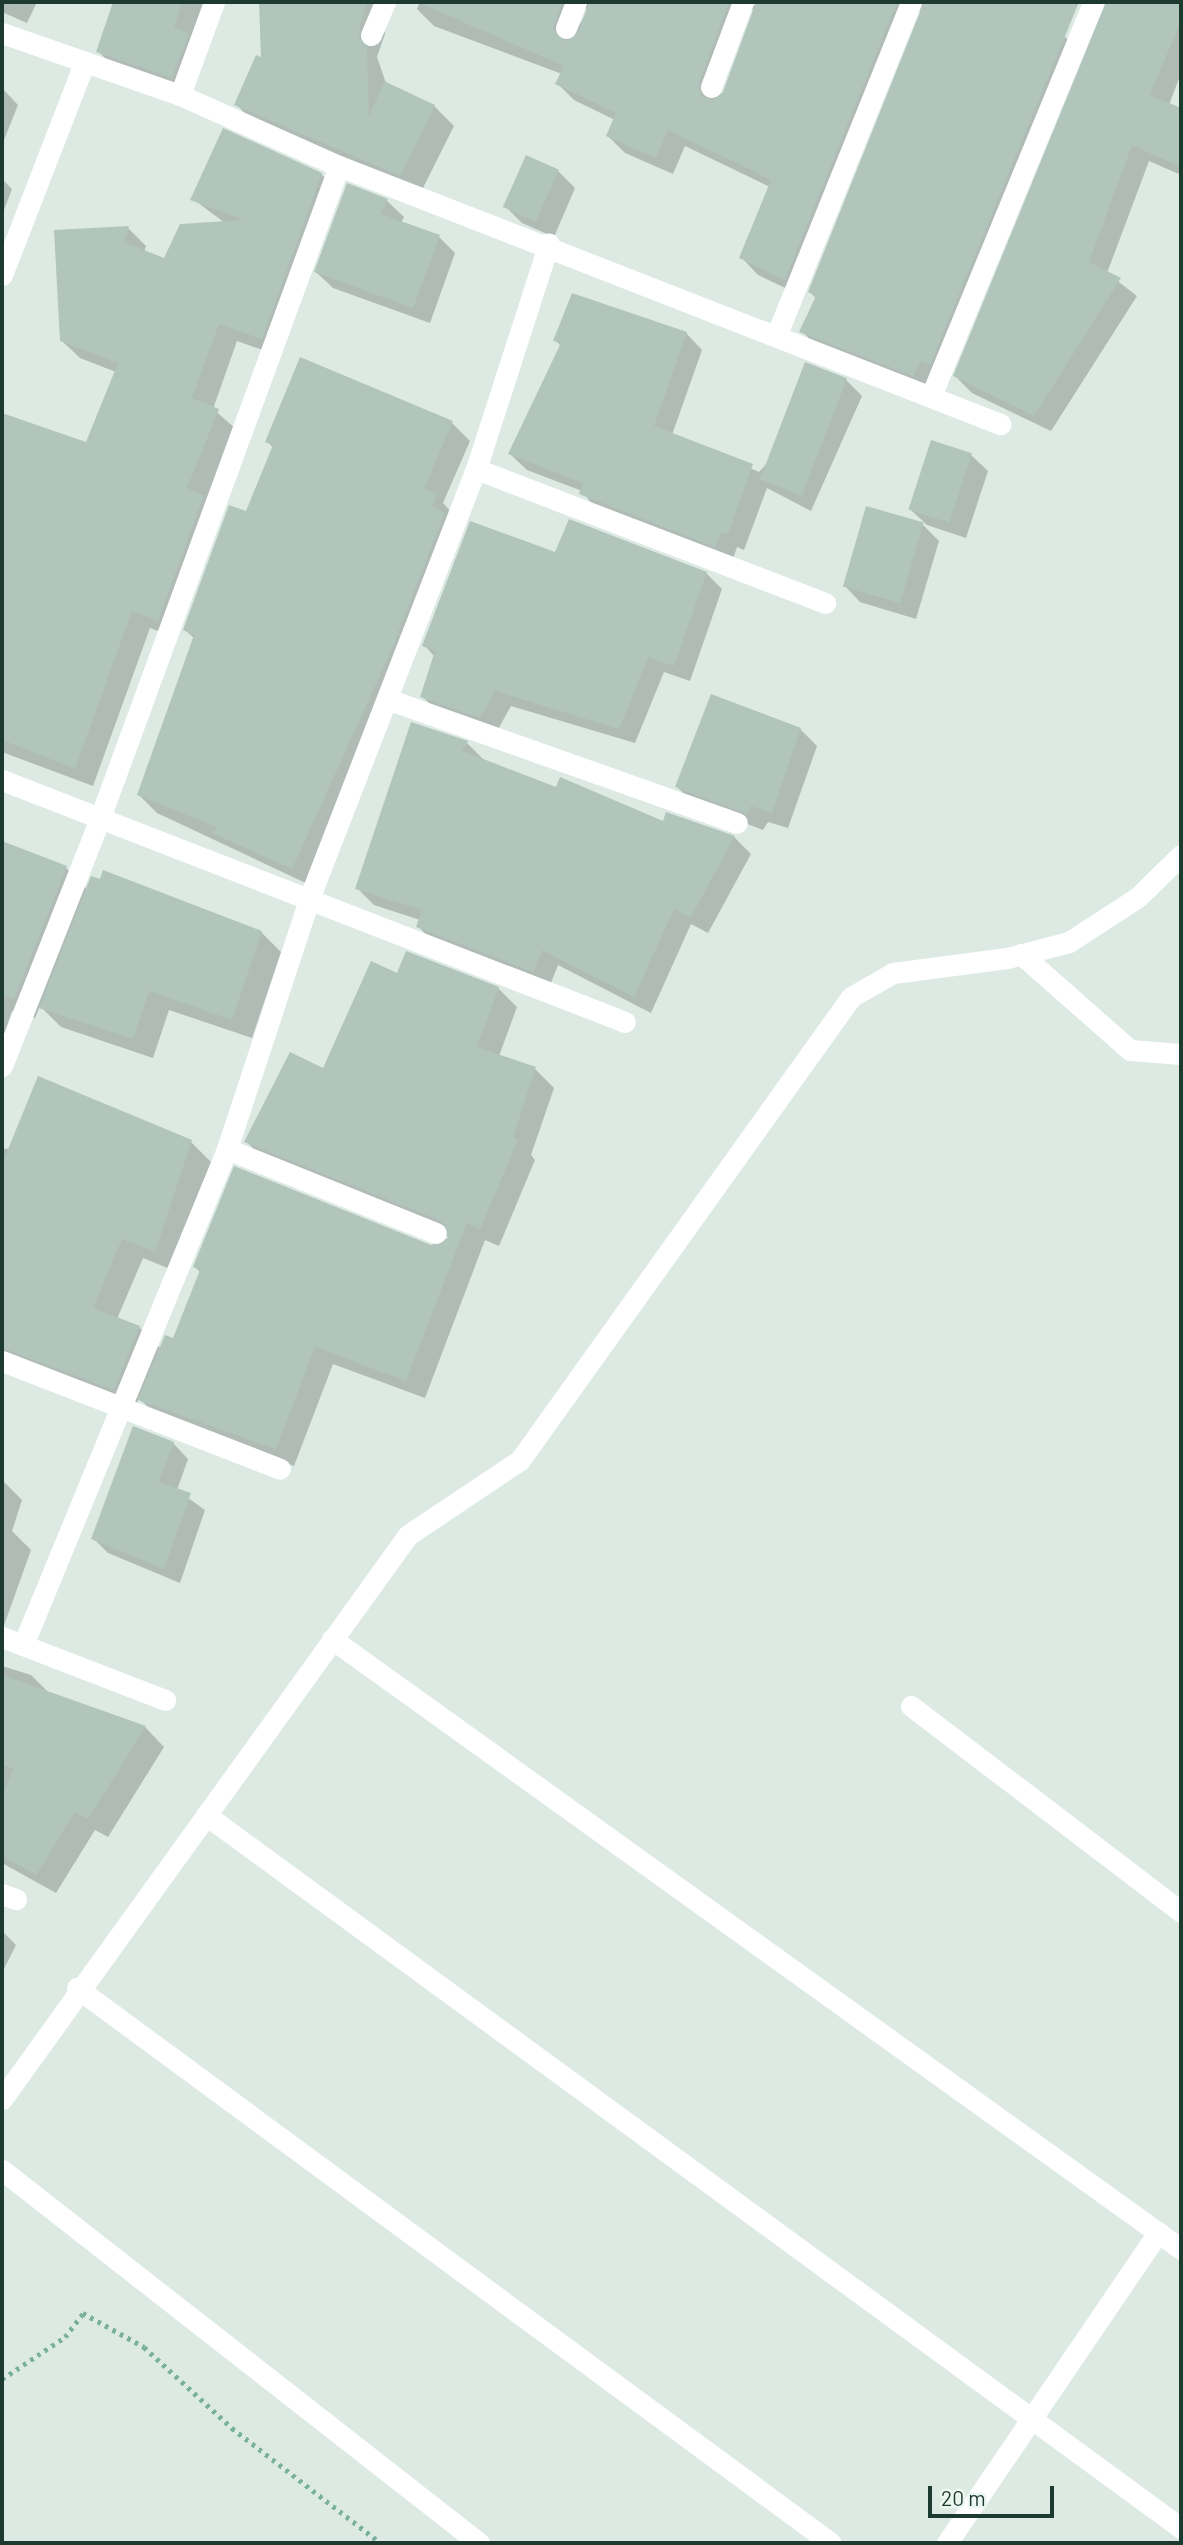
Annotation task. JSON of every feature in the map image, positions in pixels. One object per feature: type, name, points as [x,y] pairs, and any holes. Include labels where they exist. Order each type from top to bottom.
[{"type":"street","points":[[180,95],[215,2]]},
{"type":"street","points":[[371,35],[385,2]]},
{"type":"street","points":[[566,28],[576,2]]},
{"type":"street","points":[[712,87],[743,2]]},
{"type":"street","points":[[777,334],[911,2]]},
{"type":"street","points":[[930,396],[1093,2]]},
{"type":"street","points":[[2,33],[83,66],[180,95],[339,166],[549,243],[1000,424]]},
{"type":"street","points":[[2,275],[83,66]]},
{"type":"street","points":[[2,1066],[100,818],[339,166]]},
{"type":"street","points":[[23,1645],[226,1149],[309,899],[476,469],[549,243]]},
{"type":"street","points":[[476,469],[825,603]]},
{"type":"street","points":[[387,699],[737,823]]},
{"type":"street","points":[[2,780],[625,1022]]},
{"type":"street","points":[[2,2099],[77,1988],[408,1535],[520,1460],[851,997],[893,973],[1021,954],[1069,942],[1138,897],[1181,855]]},
{"type":"street","points":[[1021,954],[1130,1050],[1181,1054]]},
{"type":"street","points":[[226,1149],[436,1233]]},
{"type":"street","points":[[2,1361],[280,1469]]},
{"type":"street","points":[[2,1637],[165,1700]]},
{"type":"street","points":[[332,1639],[1181,2249]]},
{"type":"street","points":[[911,1706],[1181,1912]]},
{"type":"street","points":[[206,1815],[1181,2528]]},
{"type":"street","points":[[77,1988],[831,2543]]},
{"type":"street","points":[[2,2170],[479,2543]]},
{"type":"street","points":[[947,2543],[1033,2421],[1158,2232]]},
{"type":"path","points":[[2,2379],[65,2337],[83,2313],[144,2347],[232,2428],[381,2543]]},
{"type":"building","points":[[113,2],[182,2],[174,28],[189,33],[172,78],[96,52]]},
{"type":"building","points":[[259,2],[366,2],[358,36],[367,47],[369,117],[384,81],[435,105],[400,176],[234,105],[256,55],[261,57]]},
{"type":"building","points":[[417,2],[562,2],[553,29],[567,41],[578,33],[589,2],[729,2],[699,83],[701,96],[712,100],[723,92],[756,2],[897,2],[785,280],[739,258],[771,180],[668,130],[656,158],[606,136],[616,113],[555,84],[564,66]]},
{"type":"building","points":[[924,2],[1079,2],[930,365],[921,361],[913,376],[799,332],[816,296],[808,292]]},
{"type":"building","points":[[1106,2],[1181,2],[1181,21],[1150,95],[1181,108],[1181,167],[1132,145],[1089,262],[1121,278],[1034,416],[953,376]]},
{"type":"building","points":[[223,128],[322,173],[262,339],[219,324],[192,398],[219,409],[187,488],[204,495],[158,621],[132,611],[75,769],[2,740],[2,413],[86,442],[118,363],[60,341],[54,230],[129,226],[124,242],[164,258],[180,224],[244,220],[190,200]]},
{"type":"building","points":[[526,155],[559,170],[536,222],[503,207]]},
{"type":"building","points":[[347,183],[388,199],[381,214],[440,235],[413,308],[314,272]]},
{"type":"building","points":[[572,293],[687,332],[654,426],[753,464],[728,534],[721,532],[715,547],[579,494],[583,483],[508,454],[561,343],[553,341]]},
{"type":"building","points":[[300,357],[453,421],[424,489],[437,494],[432,507],[445,512],[391,651],[292,869],[214,834],[216,827],[137,795],[194,635],[183,630],[229,505],[246,511],[273,445],[265,442]]},
{"type":"building","points":[[805,362],[847,378],[802,496],[760,480]]},
{"type":"building","points":[[931,440],[972,453],[949,523],[908,509]]},
{"type":"building","points":[[866,506],[924,523],[901,603],[843,587]]},
{"type":"building","points":[[569,519],[707,572],[674,666],[648,657],[619,729],[495,691],[480,718],[420,697],[435,651],[422,646],[470,521],[555,552]]},
{"type":"building","points":[[711,694],[801,728],[772,813],[751,806],[747,814],[675,787]]},
{"type":"building","points":[[411,722],[468,741],[462,751],[556,787],[560,777],[663,821],[666,812],[735,836],[691,917],[674,909],[634,997],[542,950],[533,972],[416,927],[422,910],[355,889]]},
{"type":"building","points":[[2,841],[67,866],[14,999],[2,995]]},
{"type":"building","points":[[103,870],[262,931],[232,1020],[149,991],[133,1039],[39,1008],[91,876],[100,879]]},
{"type":"building","points":[[406,951],[499,987],[477,1047],[536,1067],[513,1137],[518,1140],[480,1229],[467,1223],[406,1381],[315,1347],[276,1449],[138,1400],[165,1335],[173,1338],[200,1270],[193,1267],[234,1166],[431,1245],[448,1238],[441,1221],[244,1142],[290,1052],[323,1068],[371,961],[397,973]]},
{"type":"building","points":[[38,1076],[192,1140],[155,1252],[122,1239],[93,1308],[140,1326],[114,1390],[2,1348],[2,1164]]},
{"type":"building","points":[[133,1426],[174,1442],[159,1482],[191,1493],[164,1569],[91,1539]]},
{"type":"building","points":[[2,1675],[146,1726],[88,1819],[75,1812],[36,1875],[2,1856],[2,1798],[13,1768],[2,1765]]}]
